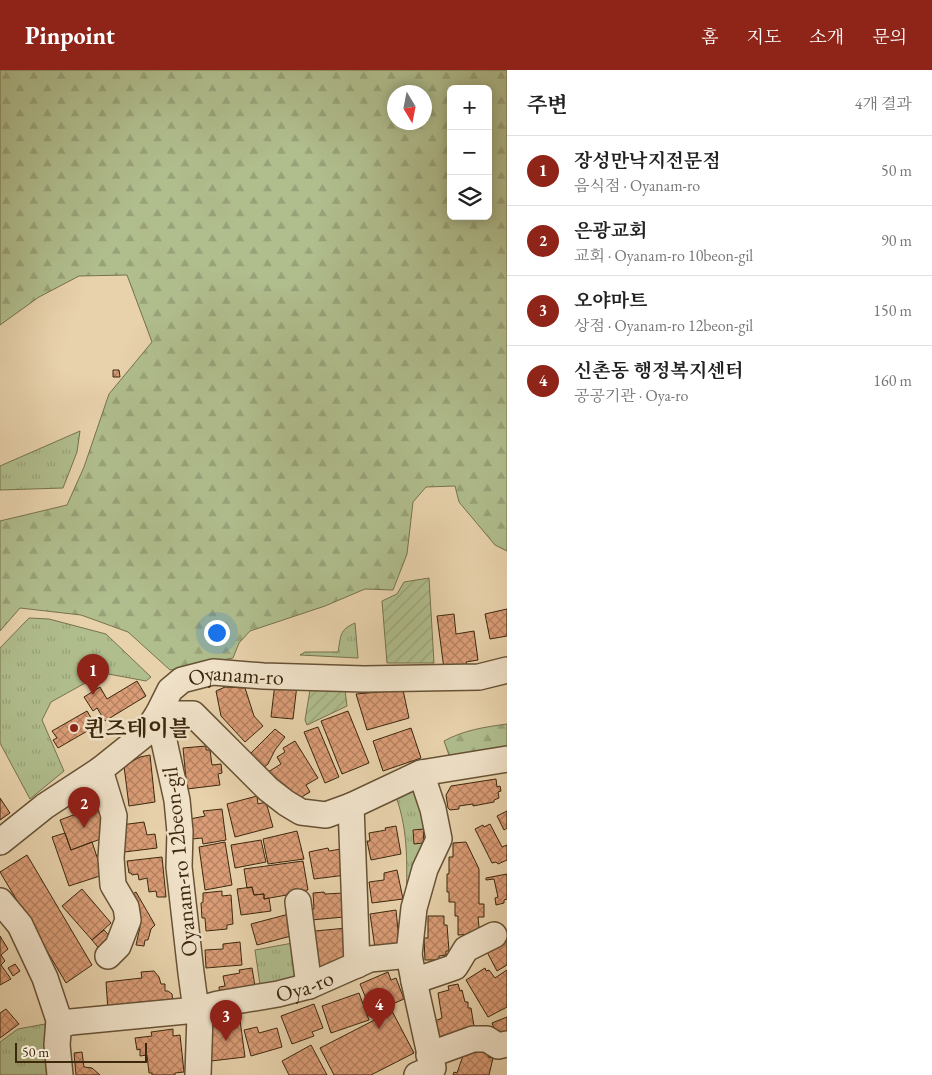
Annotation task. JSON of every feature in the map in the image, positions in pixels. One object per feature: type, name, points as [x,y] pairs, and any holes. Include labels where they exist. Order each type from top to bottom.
[{"type":"street","name":"Oyanam-ro","points":[[0,842],[45,806],[100,770],[145,734],[170,690],[182,680],[213,672],[263,676],[373,679],[479,677],[507,670]]},
{"type":"street","points":[[158,714],[193,714],[268,788],[286,803],[301,812],[326,815],[351,806],[420,773],[507,760]]},
{"type":"street","name":"Oyanam-ro 12beon-gil","points":[[158,714],[177,800],[180,832],[179,867],[190,973],[196,1010],[200,1015],[198,1075]]},
{"type":"street","points":[[100,770],[114,816],[111,858],[112,885],[126,907],[128,920],[118,946],[108,956]]},
{"type":"street","points":[[420,773],[433,809],[440,839],[425,869],[414,908],[409,955],[414,981],[423,1070],[473,1039],[487,1039],[498,1046],[507,1044]]},
{"type":"street","points":[[351,806],[357,965]]},
{"type":"street","points":[[0,901],[20,925],[45,978],[59,1025],[57,1038],[60,1075]]},
{"type":"street","points":[[298,902],[309,986]]},
{"type":"street","points":[[414,981],[455,967],[466,950],[494,935]]},
{"type":"street","name":"Oya-ro","points":[[196,1010],[309,986],[370,959],[409,955]]},
{"type":"street","points":[[59,1025],[71,1022],[196,1010]]},
{"type":"green space","points":[[0,70],[507,70],[507,551],[495,545],[459,502],[455,486],[426,487],[413,502],[407,554],[393,590],[365,589],[325,606],[250,631],[239,643],[233,658],[170,670],[128,632],[81,615],[20,608],[0,631],[0,521],[67,505],[84,467],[109,394],[152,342],[127,275],[79,276],[39,297],[0,325]]},
{"type":"green space","points":[[80,431],[77,452],[63,488],[0,490],[0,466]]},
{"type":"green space","points":[[429,578],[434,663],[387,663],[382,601],[397,594],[404,582]]},
{"type":"green space","points":[[29,618],[49,619],[106,634],[151,677],[146,681],[103,673],[51,702],[42,720],[64,771],[30,799],[0,743],[0,648]]},
{"type":"green space","points":[[355,623],[358,658],[300,655],[305,652],[338,652],[343,631]]},
{"type":"green space","points":[[310,690],[345,690],[347,706],[307,725],[305,720]]},
{"type":"green space","points":[[507,724],[507,749],[450,758],[444,741],[467,732]]},
{"type":"green space","points":[[414,787],[433,834],[406,906],[407,864],[405,837],[396,797]]},
{"type":"green space","points":[[298,942],[303,982],[261,992],[255,950]]},
{"type":"green space","points":[[45,1024],[50,1075],[0,1075],[0,1042],[18,1029]]},
{"type":"building","points":[[113,370],[119,370],[120,377],[113,377]]},
{"type":"building","points":[[507,609],[507,636],[490,639],[485,614]]},
{"type":"building","points":[[454,614],[456,634],[474,631],[478,660],[466,662],[467,666],[444,669],[437,616]]},
{"type":"building","points":[[137,681],[146,696],[105,721],[97,708],[93,711],[84,697],[100,687],[107,699]]},
{"type":"building","points":[[275,683],[297,685],[293,719],[271,717]]},
{"type":"building","points":[[225,687],[245,688],[254,716],[263,726],[245,742],[221,716],[216,691]]},
{"type":"building","points":[[403,690],[409,718],[367,730],[356,694]]},
{"type":"building","name":"퀸즈테이블","points":[[87,711],[96,726],[58,748],[53,740],[57,738],[52,731]]},
{"type":"building","points":[[348,711],[369,763],[342,774],[321,721]]},
{"type":"building","points":[[318,727],[339,777],[325,783],[304,732]]},
{"type":"building","points":[[411,728],[421,758],[383,771],[373,741]]},
{"type":"building","points":[[275,729],[285,737],[275,750],[268,764],[261,770],[250,754]]},
{"type":"building","points":[[295,741],[318,778],[306,785],[310,792],[295,801],[284,784],[278,788],[268,772],[281,764],[277,757],[285,752],[283,748]]},
{"type":"building","points":[[206,746],[206,750],[210,750],[212,765],[221,764],[222,773],[218,774],[220,785],[187,789],[183,748]]},
{"type":"building","points":[[150,755],[155,802],[129,806],[124,766],[140,757]]},
{"type":"building","points":[[496,779],[497,787],[500,786],[501,791],[498,792],[499,798],[494,800],[494,802],[473,806],[473,804],[459,806],[459,809],[450,810],[448,808],[446,795],[451,786]]},
{"type":"building","points":[[257,796],[258,804],[266,802],[273,827],[235,837],[227,804]]},
{"type":"building","points":[[0,798],[10,813],[0,820]]},
{"type":"building","points":[[100,805],[106,837],[71,850],[60,820]]},
{"type":"building","points":[[222,809],[226,840],[203,844],[202,838],[192,839],[190,819],[205,816],[203,811]]},
{"type":"building","points":[[507,811],[507,828],[504,830],[497,816]]},
{"type":"building","points":[[144,822],[147,835],[155,834],[157,848],[124,852],[121,825]]},
{"type":"building","points":[[490,824],[502,847],[507,845],[507,860],[498,864],[496,862],[492,863],[475,829]]},
{"type":"building","points":[[396,826],[401,854],[371,860],[367,841],[370,841],[369,833]]},
{"type":"building","points":[[424,829],[423,843],[414,844],[413,830]]},
{"type":"building","points":[[297,831],[304,859],[268,864],[263,839]]},
{"type":"building","points":[[65,833],[71,850],[92,842],[103,875],[69,886],[52,837]]},
{"type":"building","points":[[261,840],[266,862],[235,868],[231,845]]},
{"type":"building","points":[[225,842],[232,885],[205,890],[199,847]]},
{"type":"building","points":[[466,842],[479,869],[479,904],[484,904],[484,917],[478,917],[479,927],[474,934],[458,935],[458,916],[455,916],[455,902],[449,902],[447,874],[449,874],[449,857],[453,857],[453,843]]},
{"type":"building","points":[[328,848],[329,851],[341,849],[346,875],[314,879],[309,852]]},
{"type":"building","points":[[27,855],[92,965],[66,983],[0,872]]},
{"type":"building","points":[[162,857],[166,897],[157,897],[156,891],[149,892],[147,878],[139,880],[138,874],[132,875],[129,873],[127,861]]},
{"type":"building","points":[[303,861],[308,890],[264,899],[264,894],[254,895],[252,887],[247,888],[244,869]]},
{"type":"building","points":[[397,870],[403,899],[372,903],[369,882],[384,880],[384,873]]},
{"type":"building","points":[[507,874],[507,899],[504,900],[504,903],[496,905],[495,898],[498,897],[494,879],[486,880],[486,878]]},
{"type":"building","points":[[252,887],[254,895],[264,894],[264,899],[269,898],[271,911],[241,915],[237,889]]},
{"type":"building","points":[[82,889],[111,923],[92,940],[62,906]]},
{"type":"building","points":[[222,891],[222,896],[231,895],[233,924],[227,925],[227,929],[206,931],[205,918],[202,918],[201,903],[203,902],[203,893]]},
{"type":"building","points":[[136,892],[155,925],[151,929],[148,940],[145,940],[144,946],[136,945],[140,927],[124,899]]},
{"type":"building","points":[[324,892],[325,894],[343,893],[344,917],[311,920],[309,910],[314,909],[313,893]]},
{"type":"building","points":[[396,910],[399,940],[393,946],[375,948],[370,914]]},
{"type":"building","points":[[289,914],[295,935],[257,945],[251,924]]},
{"type":"building","points":[[428,916],[444,916],[444,925],[447,925],[449,951],[446,951],[446,955],[439,956],[439,960],[425,960],[424,938],[428,938]]},
{"type":"building","points":[[347,928],[349,962],[318,969],[315,931]]},
{"type":"building","points":[[104,930],[114,941],[102,952],[92,940]]},
{"type":"building","points":[[0,936],[8,949],[1,955],[5,961],[1,965],[11,979],[0,985]]},
{"type":"building","points":[[507,940],[507,965],[497,971],[487,952]]},
{"type":"building","points":[[240,942],[242,965],[206,968],[205,950],[223,949],[223,944]]},
{"type":"building","points":[[15,964],[20,971],[13,976],[8,968]]},
{"type":"building","points":[[252,968],[256,992],[220,997],[219,987],[225,986],[223,976],[240,973],[239,970]]},
{"type":"building","points":[[485,968],[495,978],[507,970],[507,1007],[488,1017],[466,980]]},
{"type":"building","points":[[154,971],[159,977],[161,984],[165,984],[165,991],[172,994],[173,1002],[108,1011],[106,982],[142,978],[141,972]]},
{"type":"building","points":[[388,972],[391,980],[396,978],[404,999],[372,1013],[360,984]]},
{"type":"building","points":[[458,984],[460,991],[462,990],[465,1002],[468,1002],[468,1008],[471,1008],[474,1026],[467,1028],[467,1031],[437,1037],[435,1021],[442,1018],[438,993],[449,990],[448,986]]},
{"type":"building","points":[[359,993],[369,1020],[331,1033],[322,1006]]},
{"type":"building","points":[[314,1004],[323,1028],[312,1032],[314,1036],[292,1044],[281,1016]]},
{"type":"building","points":[[6,1009],[19,1024],[0,1038],[0,1013]]},
{"type":"building","points":[[392,1011],[414,1053],[371,1075],[334,1075],[320,1048]]},
{"type":"building","points":[[507,1017],[507,1038],[499,1041],[492,1023]]},
{"type":"building","points":[[240,1020],[245,1057],[211,1061],[206,1025]]},
{"type":"building","points":[[257,1027],[259,1033],[277,1028],[282,1047],[251,1056],[244,1030]]},
{"type":"building","points":[[173,1029],[173,1036],[180,1035],[184,1072],[175,1073],[175,1075],[152,1075],[152,1073],[149,1073],[147,1055],[140,1056],[140,1049],[137,1050],[135,1038],[152,1036],[151,1032]]},
{"type":"building","points":[[311,1045],[327,1075],[289,1075],[282,1061]]},
{"type":"building","points":[[466,1047],[489,1053],[488,1057],[493,1058],[489,1075],[453,1075],[454,1072],[457,1073]]},
{"type":"building","points":[[82,1052],[84,1067],[92,1068],[100,1075],[76,1075],[74,1053]]},
{"type":"place","name":"장성만낙지전문점","points":[[93,695]]},
{"type":"place","name":"퀸즈테이블","points":[[74,728]]},
{"type":"place","name":"은광교회","points":[[84,828]]},
{"type":"place","name":"신촌동 행정복지센터","points":[[379,1029]]},
{"type":"place","name":"오야마트","points":[[226,1041]]}]
